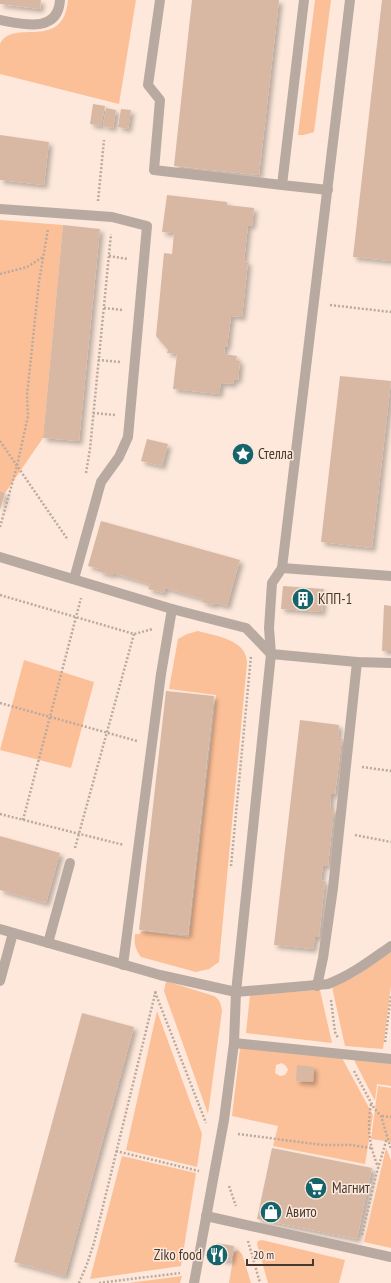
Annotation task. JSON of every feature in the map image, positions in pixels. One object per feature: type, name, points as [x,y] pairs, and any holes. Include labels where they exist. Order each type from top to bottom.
[{"type":"lane","points":[[0,20],[31,26],[49,21],[60,8],[60,0]]},
{"type":"lane","points":[[160,0],[148,85],[160,100],[154,170],[328,190]]},
{"type":"lane","points":[[282,185],[304,0]]},
{"type":"lane","points":[[194,1283],[222,1131],[234,1043],[236,992],[271,654],[269,621],[272,583],[282,568],[350,0]]},
{"type":"lane","points":[[0,209],[112,217],[147,226],[128,437],[119,457],[101,482],[74,579]]},
{"type":"lane","points":[[0,557],[172,610],[246,628],[271,654],[357,662],[391,663]]},
{"type":"lane","points":[[282,568],[391,576]]},
{"type":"lane","points":[[123,965],[168,626],[172,610]]},
{"type":"lane","points":[[317,986],[323,958],[339,832],[357,662]]},
{"type":"lane","points":[[48,943],[70,863]]},
{"type":"lane","points":[[0,929],[160,975],[236,992],[317,986],[341,979],[365,965],[391,946]]},
{"type":"lane","points":[[0,981],[13,933]]},
{"type":"lane","points":[[234,1043],[387,1059]]},
{"type":"lane","points":[[206,1216],[391,1256]]},
{"type":"path","points":[[96,216],[104,140]]},
{"type":"path","points":[[0,527],[17,466],[28,416],[27,395],[39,282],[51,213]]},
{"type":"path","points":[[85,478],[93,413],[112,217]]},
{"type":"path","points":[[0,274],[27,267],[44,256]]},
{"type":"path","points":[[314,303],[391,312]]},
{"type":"path","points":[[98,360],[134,363]]},
{"type":"path","points":[[93,413],[129,417]]},
{"type":"path","points":[[0,441],[80,557]]},
{"type":"path","points":[[23,820],[85,583]]},
{"type":"path","points":[[0,595],[134,634],[168,626]]},
{"type":"path","points":[[70,863],[134,634]]},
{"type":"path","points":[[230,870],[249,663],[255,639]]},
{"type":"path","points":[[0,703],[153,746]]},
{"type":"path","points":[[346,766],[391,771]]},
{"type":"path","points":[[0,814],[139,848]]},
{"type":"path","points":[[339,832],[391,842]]},
{"type":"path","points":[[79,1283],[94,1243],[160,975]]},
{"type":"path","points":[[155,992],[207,1126]]},
{"type":"path","points":[[387,1059],[391,995]]},
{"type":"path","points":[[371,1103],[368,1123],[371,1148],[378,1168]]},
{"type":"path","points":[[381,1116],[391,1117]]},
{"type":"path","points":[[222,1131],[295,1142],[371,1148]]},
{"type":"path","points":[[358,1249],[387,1138]]},
{"type":"path","points":[[116,1151],[226,1177],[243,1225],[260,1283]]},
{"type":"path","points":[[99,1283],[183,1272]]},
{"type":"shaded area","points":[[68,0],[136,0],[119,104],[0,74],[0,44],[6,37],[15,33],[48,30],[57,25],[64,16]]},
{"type":"shaded area","points":[[315,0],[331,0],[314,132],[298,135]]},
{"type":"shaded area","points":[[0,220],[63,225],[43,438],[5,493],[0,491]]},
{"type":"shaded area","points":[[198,631],[221,637],[236,644],[246,655],[247,663],[219,962],[209,969],[196,972],[141,957],[135,946],[135,934],[140,934],[141,931],[189,937],[216,695],[169,689],[178,639],[187,634]]},
{"type":"shaded area","points":[[24,660],[94,682],[71,768],[0,750]]},
{"type":"shaded area","points":[[391,952],[391,986],[383,1049],[345,1046],[332,987],[356,976]]},
{"type":"shaded area","points":[[166,981],[214,996],[221,1004],[222,1011],[208,1114],[164,991]]},
{"type":"shaded area","points":[[320,990],[332,1043],[246,1033],[250,995]]},
{"type":"shaded area","points":[[157,1011],[202,1134],[197,1167],[126,1150]]},
{"type":"shaded area","points":[[240,1048],[342,1058],[373,1115],[365,1164],[273,1146],[278,1126],[232,1116]],"holes":[[[282,1063],[288,1070],[285,1075],[280,1076],[275,1073],[276,1065]]]},
{"type":"shaded area","points":[[353,1058],[391,1062],[391,1086],[377,1084],[375,1101]]},
{"type":"shaded area","points":[[378,1086],[391,1088],[391,1142],[371,1139]]},
{"type":"shaded area","points":[[386,1148],[391,1160],[391,1248],[364,1242]]},
{"type":"shaded area","points":[[122,1156],[196,1173],[181,1266],[90,1279]]},
{"type":"shaded area","points":[[262,1240],[345,1260],[339,1283],[268,1283],[257,1244],[258,1241]]},
{"type":"shaded area","points":[[238,1250],[242,1254],[251,1283],[229,1283],[234,1253]]},
{"type":"shaded area","points":[[182,1276],[180,1283],[128,1283]]},
{"type":"building","points":[[0,0],[41,0],[40,9],[0,4]]},
{"type":"building","points":[[192,0],[279,0],[259,175],[174,166]]},
{"type":"building","points":[[382,0],[391,0],[391,261],[353,257]]},
{"type":"building","points":[[93,104],[105,106],[101,126],[90,124]]},
{"type":"building","points":[[106,108],[116,110],[113,128],[103,126]]},
{"type":"building","points":[[121,109],[131,110],[128,129],[118,127]]},
{"type":"building","points":[[0,135],[49,142],[44,185],[0,180]]},
{"type":"building","points":[[167,195],[227,202],[227,205],[254,208],[252,226],[248,225],[244,261],[248,262],[242,317],[231,316],[227,347],[225,346],[224,354],[237,356],[236,360],[240,361],[238,380],[234,379],[233,384],[221,383],[219,394],[173,389],[177,354],[167,353],[168,350],[156,336],[164,253],[172,254],[174,233],[162,232]]},
{"type":"building","points":[[63,225],[100,229],[79,441],[43,438]]},
{"type":"building","points":[[340,376],[391,381],[372,548],[321,542]]},
{"type":"building","points":[[147,439],[168,444],[162,466],[141,461]]},
{"type":"building","points":[[0,491],[5,493],[0,510]]},
{"type":"building","points":[[101,521],[240,560],[227,606],[202,602],[203,599],[165,588],[164,593],[148,589],[150,584],[113,573],[113,575],[100,572],[100,569],[88,566]]},
{"type":"building","name":"КПП-1","points":[[283,586],[324,589],[322,612],[281,609]]},
{"type":"building","points":[[384,605],[391,606],[391,651],[382,651]]},
{"type":"building","points":[[166,691],[214,696],[188,935],[139,930]]},
{"type":"building","points":[[300,720],[339,725],[338,737],[342,738],[335,794],[331,794],[330,809],[334,809],[328,866],[323,865],[321,880],[325,881],[319,937],[315,937],[313,949],[274,945]]},
{"type":"building","points":[[0,836],[60,853],[46,903],[0,890]]},
{"type":"building","points":[[82,1013],[134,1027],[65,1276],[14,1262]]},
{"type":"building","points":[[297,1065],[314,1067],[313,1082],[296,1081]]},
{"type":"building","name":"Магнит","points":[[272,1148],[372,1168],[357,1239],[257,1219]]},
{"type":"building","points":[[217,1243],[234,1246],[231,1261],[215,1258]]},
{"type":"place","name":"Стелла","points":[[243,454]]},
{"type":"place","name":"КПП-1","points":[[303,599]]},
{"type":"place","name":"Магнит","points":[[316,1188]]},
{"type":"place","name":"Авито","points":[[271,1212]]},
{"type":"place","name":"Ziko food","points":[[217,1255]]}]
